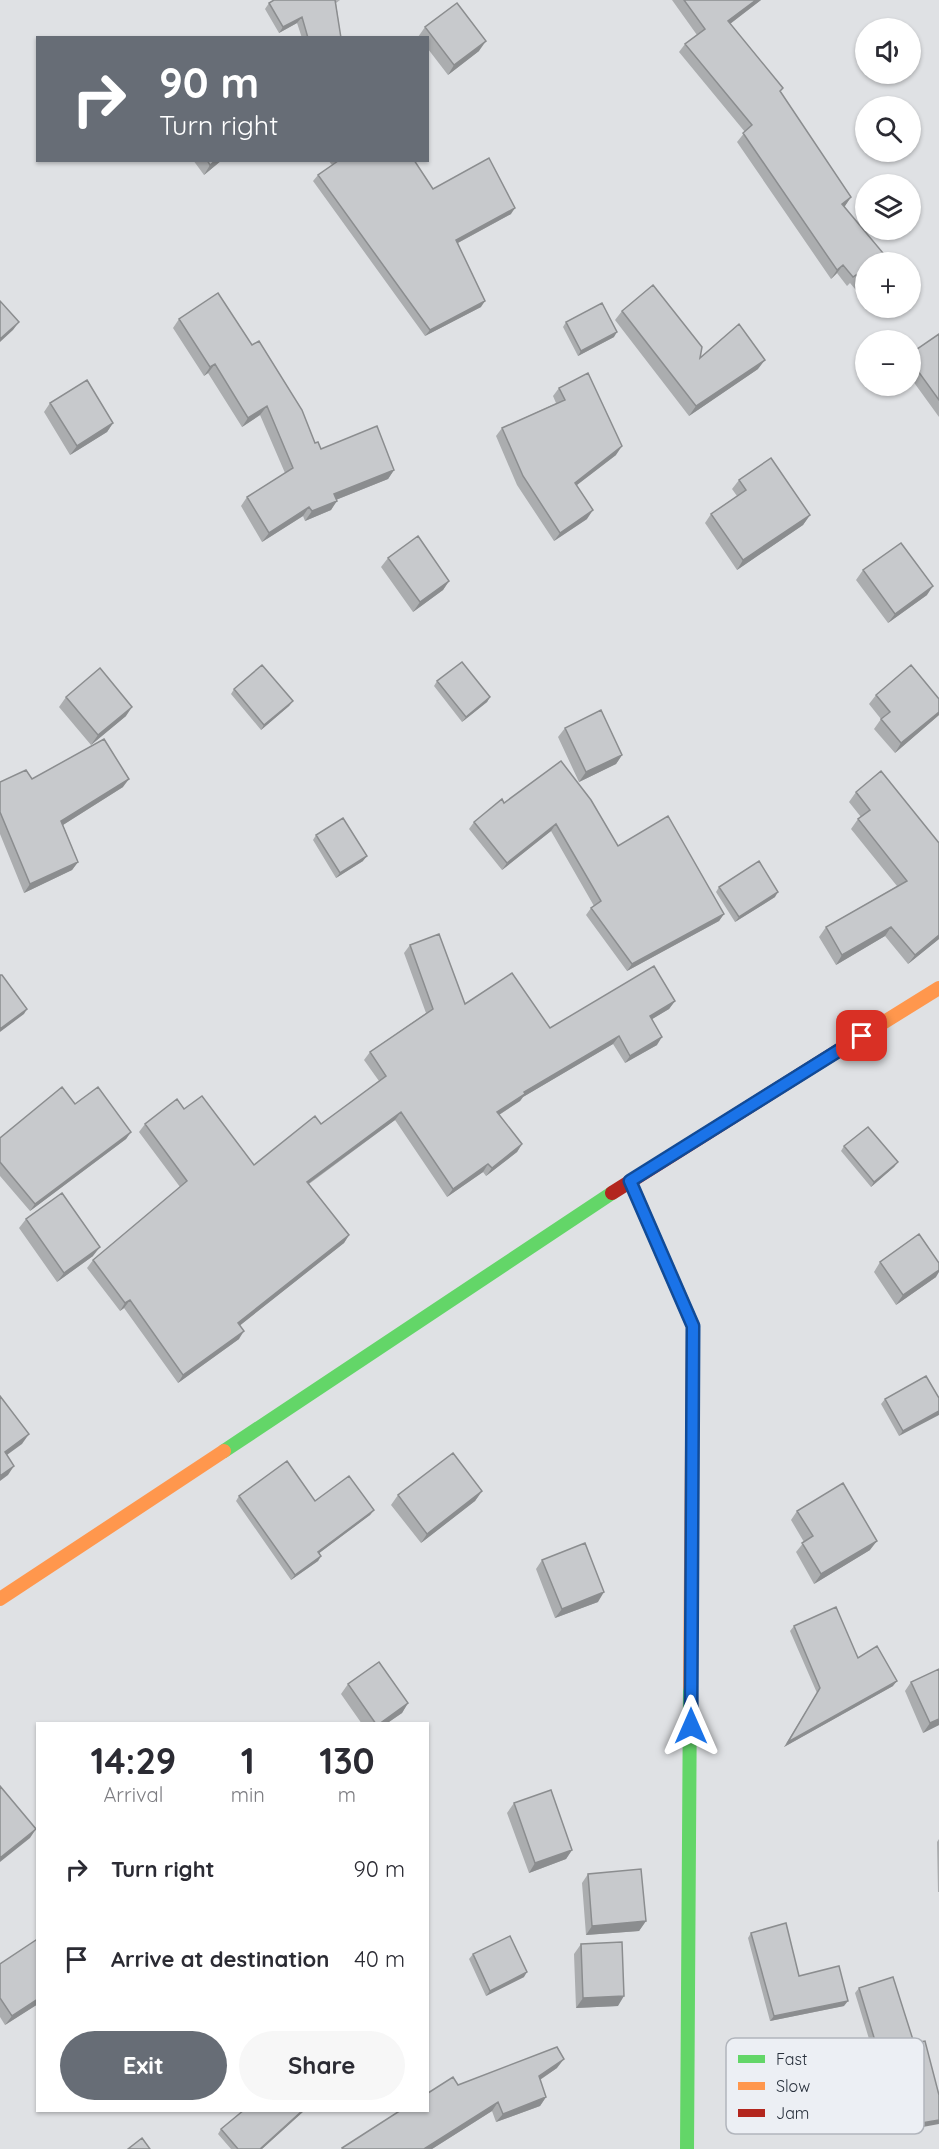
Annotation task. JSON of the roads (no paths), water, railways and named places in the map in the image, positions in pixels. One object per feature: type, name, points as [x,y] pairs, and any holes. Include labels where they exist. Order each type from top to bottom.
[{"type":"street","points":[[0,1599],[630,1181],[939,988]]},
{"type":"street","points":[[630,1181],[693,1326],[687,2149]]}]
